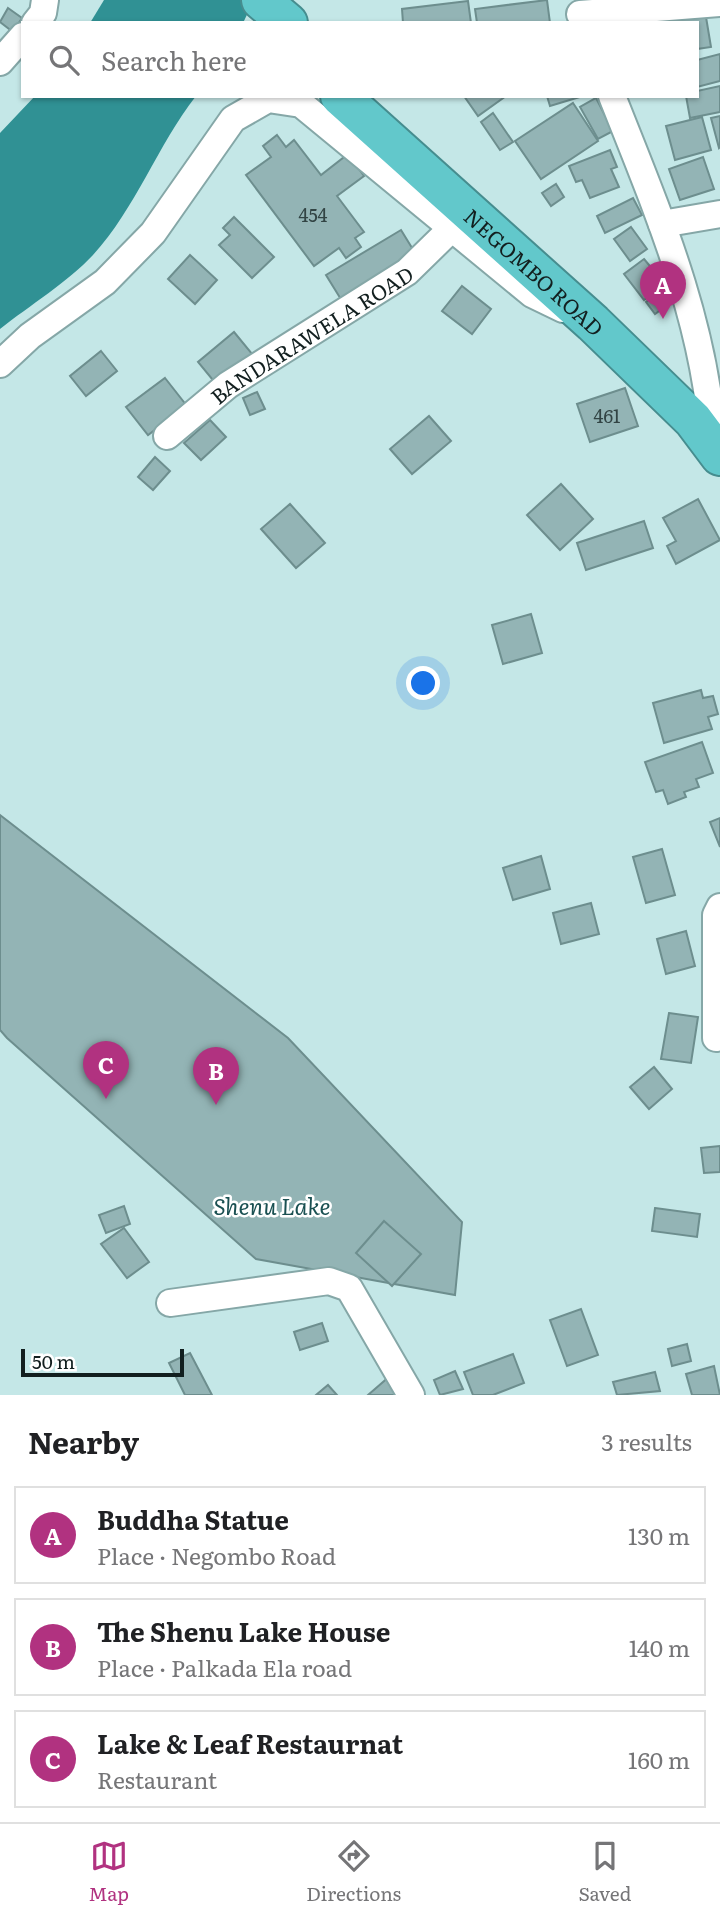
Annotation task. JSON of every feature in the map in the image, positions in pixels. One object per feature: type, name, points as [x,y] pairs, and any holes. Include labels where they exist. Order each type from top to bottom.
[{"type":"highway","points":[[232,0],[256,21]]},
{"type":"highway","points":[[261,0],[286,21]]},
{"type":"highway","name":"NEGOMBO ROAD","points":[[342,98],[593,323],[693,421],[716,431]]},
{"type":"highway","name":"NEGOMBO ROAD","points":[[373,98],[607,300],[716,431]]},
{"type":"street","points":[[37,21],[43,13],[45,0]]},
{"type":"street","points":[[580,12],[720,3]]},
{"type":"street","points":[[0,62],[21,38]]},
{"type":"street","points":[[613,98],[662,223],[698,331],[716,431]]},
{"type":"street","points":[[0,364],[30,337],[105,282],[153,233],[233,119],[268,99],[301,104],[532,294],[593,323]]},
{"type":"street","points":[[662,223],[720,214]]},
{"type":"street","name":"BANDARAWELA ROAD","points":[[167,436],[228,385],[407,272],[452,229]]},
{"type":"street","points":[[716,1038],[716,915],[720,907]]},
{"type":"street","points":[[170,1303],[329,1281],[349,1288],[411,1395]]},
{"type":"water","points":[[104,0],[254,0],[244,21],[91,21]]},
{"type":"water","points":[[33,98],[195,98],[169,135],[122,217],[93,255],[61,284],[0,329],[0,133]]},
{"type":"building","points":[[547,0],[550,21],[477,21],[475,9]]},
{"type":"building","points":[[468,1],[471,21],[403,21],[402,9]]},
{"type":"building","points":[[8,8],[22,18],[13,32],[0,22]]},
{"type":"building","points":[[705,11],[711,47],[699,49],[699,21],[663,21],[662,17]]},
{"type":"building","points":[[720,54],[720,81],[699,86],[699,59]]},
{"type":"building","points":[[720,86],[720,112],[690,118],[686,98],[699,98],[699,91]]},
{"type":"building","points":[[465,98],[503,98],[478,116]]},
{"type":"building","points":[[548,98],[576,98],[550,106]]},
{"type":"building","points":[[596,98],[613,131],[598,139],[580,107]]},
{"type":"building","points":[[573,103],[598,141],[541,179],[515,141]]},
{"type":"building","points":[[493,113],[513,142],[500,150],[481,122]]},
{"type":"building","points":[[720,116],[720,147],[719,148],[711,118]]},
{"type":"building","points":[[702,117],[711,150],[675,160],[666,126]]},
{"type":"building","points":[[277,135],[286,147],[294,140],[321,175],[348,154],[364,176],[337,196],[364,232],[355,238],[361,247],[346,258],[339,248],[314,266],[246,175],[271,157],[263,146]]},
{"type":"building","points":[[610,150],[617,167],[611,169],[619,187],[590,198],[582,180],[576,182],[569,166]]},
{"type":"building","points":[[703,157],[714,189],[680,200],[669,169]]},
{"type":"building","points":[[556,184],[564,197],[551,206],[542,193]]},
{"type":"building","points":[[633,198],[642,215],[605,233],[597,216]]},
{"type":"building","points":[[234,217],[274,257],[252,278],[219,245],[230,235],[223,228]]},
{"type":"building","points":[[631,227],[647,249],[630,261],[614,239]]},
{"type":"building","points":[[401,230],[417,256],[342,301],[326,275]]},
{"type":"building","points":[[190,255],[217,280],[195,304],[168,279]]},
{"type":"building","points":[[644,259],[665,284],[644,300],[624,274]]},
{"type":"building","points":[[462,286],[491,309],[472,334],[442,311]]},
{"type":"building","points":[[666,287],[675,299],[655,314],[646,302]]},
{"type":"building","points":[[234,332],[253,355],[217,385],[198,362]]},
{"type":"building","points":[[101,351],[117,371],[86,396],[70,376]]},
{"type":"building","points":[[165,378],[187,406],[148,435],[126,407]]},
{"type":"building","points":[[625,388],[638,426],[590,442],[577,404]]},
{"type":"building","points":[[257,392],[265,409],[250,415],[243,398]]},
{"type":"building","points":[[429,416],[451,441],[412,474],[390,449]]},
{"type":"building","points":[[210,420],[226,437],[201,460],[184,443]]},
{"type":"building","points":[[155,457],[170,471],[153,490],[138,477]]},
{"type":"building","points":[[561,484],[593,519],[560,550],[527,515]]},
{"type":"building","points":[[698,499],[720,540],[676,564],[667,546],[676,541],[663,518]]},
{"type":"building","points":[[290,504],[325,543],[296,568],[261,529]]},
{"type":"building","points":[[644,521],[653,548],[586,570],[577,543]]},
{"type":"building","points":[[531,614],[542,653],[503,664],[492,625]]},
{"type":"building","points":[[701,690],[703,698],[713,696],[718,714],[708,717],[712,729],[664,743],[653,703]]},
{"type":"building","points":[[702,742],[713,773],[696,779],[699,787],[684,792],[686,797],[668,804],[663,790],[656,792],[645,762]]},
{"type":"building","points":[[0,815],[288,1038],[462,1222],[455,1295],[256,1259],[7,1038],[0,1030]]},
{"type":"building","points":[[720,818],[720,847],[710,822]]},
{"type":"building","points":[[662,849],[675,895],[646,903],[633,857]]},
{"type":"building","points":[[541,856],[550,889],[513,900],[503,868]]},
{"type":"building","points":[[591,903],[599,934],[561,944],[553,913]]},
{"type":"building","points":[[686,931],[695,966],[666,974],[657,939]]},
{"type":"building","points":[[669,1013],[698,1017],[691,1063],[661,1059]]},
{"type":"building","points":[[654,1067],[672,1089],[649,1109],[630,1087]]},
{"type":"building","points":[[720,1146],[720,1172],[704,1173],[701,1148]]},
{"type":"building","points":[[124,1206],[130,1224],[106,1233],[99,1215]]},
{"type":"building","points":[[655,1208],[700,1214],[697,1237],[652,1231]]},
{"type":"building","points":[[384,1221],[421,1254],[392,1286],[356,1253]]},
{"type":"building","points":[[124,1228],[149,1262],[127,1278],[101,1244]]},
{"type":"building","points":[[581,1309],[598,1355],[567,1366],[550,1320]]},
{"type":"building","points":[[322,1323],[328,1341],[300,1350],[294,1332]]},
{"type":"building","points":[[687,1344],[691,1361],[672,1366],[668,1349]]},
{"type":"building","points":[[190,1353],[212,1395],[185,1395],[169,1363]]},
{"type":"building","points":[[513,1354],[524,1383],[493,1395],[473,1395],[464,1372]]},
{"type":"building","points":[[714,1366],[720,1395],[692,1395],[686,1374]]},
{"type":"building","points":[[455,1371],[463,1389],[440,1395],[434,1380]]},
{"type":"building","points":[[655,1372],[660,1391],[617,1395],[613,1382]]},
{"type":"building","points":[[390,1376],[406,1395],[368,1395]]},
{"type":"building","points":[[328,1385],[337,1395],[316,1395]]},
{"type":"place","name":"Buddha Statue","points":[[663,319]]},
{"type":"place","name":"Lake & Leaf Restaurnat","points":[[106,1099]]},
{"type":"place","name":"The Shenu Lake House","points":[[216,1105]]},
{"type":"water label","name":"Shenu Lake","points":[[272,1205]]}]
